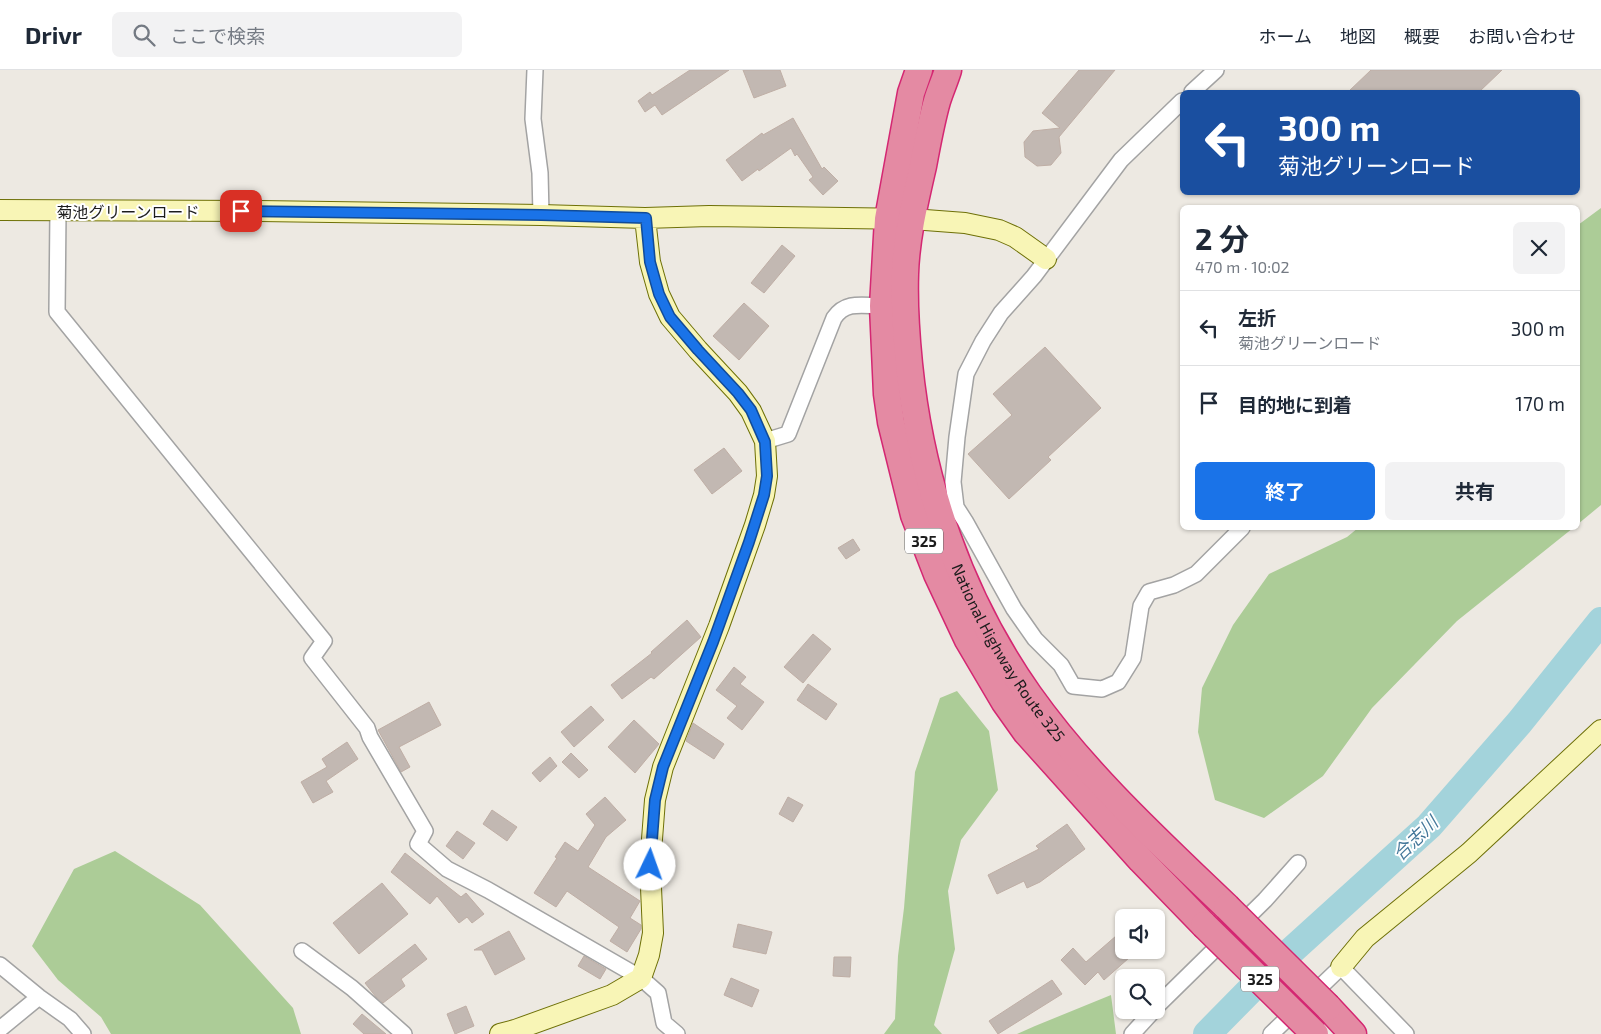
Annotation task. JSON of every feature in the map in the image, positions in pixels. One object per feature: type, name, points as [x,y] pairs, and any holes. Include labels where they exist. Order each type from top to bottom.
[{"type":"highway","name":"National Highway Route 325","points":[[919,70],[911,93],[900,219],[883,306],[887,394],[891,422],[914,515],[938,574],[968,640],[1004,701],[1026,732],[1141,860],[1315,1034]]},
{"type":"highway","name":"National Highway Route 325","points":[[948,70],[900,219],[905,272],[906,334],[912,392],[928,473],[940,520],[959,569],[991,636],[1029,695],[1069,747],[1140,822],[1328,1007],[1352,1034]]},
{"type":"main road","name":"菊池グリーンロード","points":[[0,210],[259,211],[646,218],[708,216],[965,222],[999,230],[1016,237],[1046,259]]},
{"type":"main road","points":[[500,1034],[612,995],[641,978],[654,933],[650,865],[655,800],[663,767],[716,635],[764,495],[767,476],[765,442],[751,410],[670,317],[659,294],[650,262],[646,218]]},
{"type":"main road","points":[[1341,967],[1365,938],[1469,853],[1601,730]]},
{"type":"street","points":[[535,70],[533,119],[540,173],[541,215]]},
{"type":"street","points":[[1194,90],[1216,70]]},
{"type":"street","points":[[1180,103],[1121,160],[1034,276],[1001,313],[983,341],[966,374],[953,482],[956,507],[1014,610],[1035,640],[1061,665],[1073,686],[1102,689],[1118,682],[1134,658],[1140,606],[1150,592],[1174,585],[1196,574],[1240,530]]},
{"type":"street","points":[[58,211],[57,312],[324,641],[312,658],[367,728],[426,831],[418,844],[447,869],[488,890],[641,978],[658,993],[664,1023],[677,1034]]},
{"type":"street","points":[[765,442],[788,434],[834,318],[840,310],[848,306],[883,306]]},
{"type":"street","points":[[1165,999],[1265,900],[1298,864]]},
{"type":"street","points":[[302,951],[352,988],[404,1034]]},
{"type":"street","points":[[0,965],[39,998],[70,1019],[83,1034]]},
{"type":"street","points":[[1271,1034],[1341,967],[1406,1034]]},
{"type":"street","points":[[0,1029],[39,998]]},
{"type":"street","points":[[1132,1034],[1146,1019]]},
{"type":"green space","points":[[1601,208],[1601,505],[1580,522],[1580,224]]},
{"type":"green space","points":[[1356,530],[1571,530],[1457,621],[1372,708],[1323,776],[1264,818],[1215,800],[1198,732],[1202,688],[1233,625],[1269,574],[1347,537]]},
{"type":"green space","points":[[957,691],[989,731],[998,790],[961,840],[948,891],[955,949],[934,1025],[942,1034],[884,1034],[895,1019],[898,956],[904,908],[915,772],[940,698]]},
{"type":"green space","points":[[115,851],[200,905],[293,1008],[301,1034],[111,1034],[101,1017],[58,980],[32,946],[74,869]]},
{"type":"green space","points":[[1111,995],[1116,1034],[1017,1034],[1035,1026]]},
{"type":"building","points":[[690,70],[729,70],[662,115],[655,105],[645,112],[638,101],[650,92],[652,95]]},
{"type":"building","points":[[743,70],[780,70],[786,86],[754,98]]},
{"type":"building","points":[[1079,70],[1115,70],[1059,137],[1061,153],[1051,165],[1037,166],[1025,157],[1024,142],[1033,131],[1060,128],[1042,113]]},
{"type":"building","points":[[1371,70],[1502,70],[1481,90],[1350,90]]},
{"type":"building","points":[[793,118],[822,169],[824,167],[838,181],[823,195],[809,180],[813,177],[797,154],[795,156],[791,148],[742,181],[726,160],[762,133],[763,135]]},
{"type":"building","points":[[782,245],[795,256],[764,293],[751,283]]},
{"type":"building","points":[[744,303],[769,326],[739,360],[713,336]]},
{"type":"building","points":[[1045,347],[1101,408],[1048,457],[1051,460],[1009,499],[968,454],[1012,415],[993,394]]},
{"type":"building","points":[[724,448],[742,471],[712,494],[694,470]]},
{"type":"building","points":[[853,539],[860,550],[846,559],[838,548]]},
{"type":"building","points":[[687,620],[701,637],[654,679],[651,677],[622,699],[611,685],[652,653]]},
{"type":"building","points":[[813,634],[831,649],[803,683],[784,667]]},
{"type":"building","points":[[734,667],[746,677],[740,684],[764,702],[742,730],[727,718],[737,706],[716,690]]},
{"type":"building","points":[[808,684],[837,704],[826,720],[797,700]]},
{"type":"building","points":[[429,702],[441,725],[399,747],[410,767],[401,772],[378,730]]},
{"type":"building","points":[[591,706],[604,720],[574,747],[561,732]]},
{"type":"building","points":[[634,720],[659,744],[635,773],[608,747]]},
{"type":"building","points":[[693,723],[724,744],[714,759],[686,741]]},
{"type":"building","points":[[347,742],[358,759],[326,781],[333,792],[313,803],[301,782],[327,767],[322,759]]},
{"type":"building","points":[[571,753],[588,770],[579,778],[562,762]]},
{"type":"building","points":[[550,757],[557,766],[540,782],[532,773]]},
{"type":"building","points":[[605,797],[626,820],[606,837],[588,867],[640,901],[630,918],[641,925],[641,929],[627,952],[610,941],[619,927],[567,891],[556,907],[534,893],[565,842],[578,851],[595,825],[586,814]]},
{"type":"building","points":[[788,797],[803,805],[793,822],[779,814]]},
{"type":"building","points":[[492,810],[517,827],[507,841],[483,824]]},
{"type":"building","points":[[1067,824],[1085,849],[1040,882],[1027,888],[1024,881],[997,894],[988,875],[1039,849],[1036,846]]},
{"type":"building","points":[[457,831],[475,843],[463,859],[446,846]]},
{"type":"building","points":[[405,853],[461,897],[466,893],[484,914],[472,923],[467,917],[459,923],[437,896],[430,904],[391,872]]},
{"type":"building","points":[[382,883],[408,914],[359,954],[333,923]]},
{"type":"building","points":[[738,924],[772,932],[766,954],[733,947]]},
{"type":"building","points":[[509,931],[525,959],[495,975],[482,950],[474,950]]},
{"type":"building","points":[[1115,937],[1115,959],[1128,959],[1104,980],[1098,972],[1085,985],[1061,960],[1073,948],[1086,962]]},
{"type":"building","points":[[415,944],[427,959],[401,979],[405,986],[383,1003],[365,983]]},
{"type":"building","points":[[584,956],[606,969],[600,979],[578,966]]},
{"type":"building","points":[[834,957],[851,957],[850,977],[833,976]]},
{"type":"building","points":[[731,978],[759,990],[752,1007],[724,995]]},
{"type":"building","points":[[1052,980],[1062,994],[998,1034],[989,1021]]},
{"type":"building","points":[[466,1006],[474,1026],[455,1034],[447,1014]]},
{"type":"building","points":[[362,1014],[386,1034],[364,1034],[353,1024]]},
{"type":"waterway","name":"合志川","points":[[1207,1034],[1268,972],[1429,826],[1519,723],[1601,621]]},
{"type":"route","points":[[241,211],[646,218],[650,262],[659,294],[670,317],[751,410],[765,442],[767,476],[764,495],[749,542],[713,642],[663,767],[655,800],[650,865]]}]
